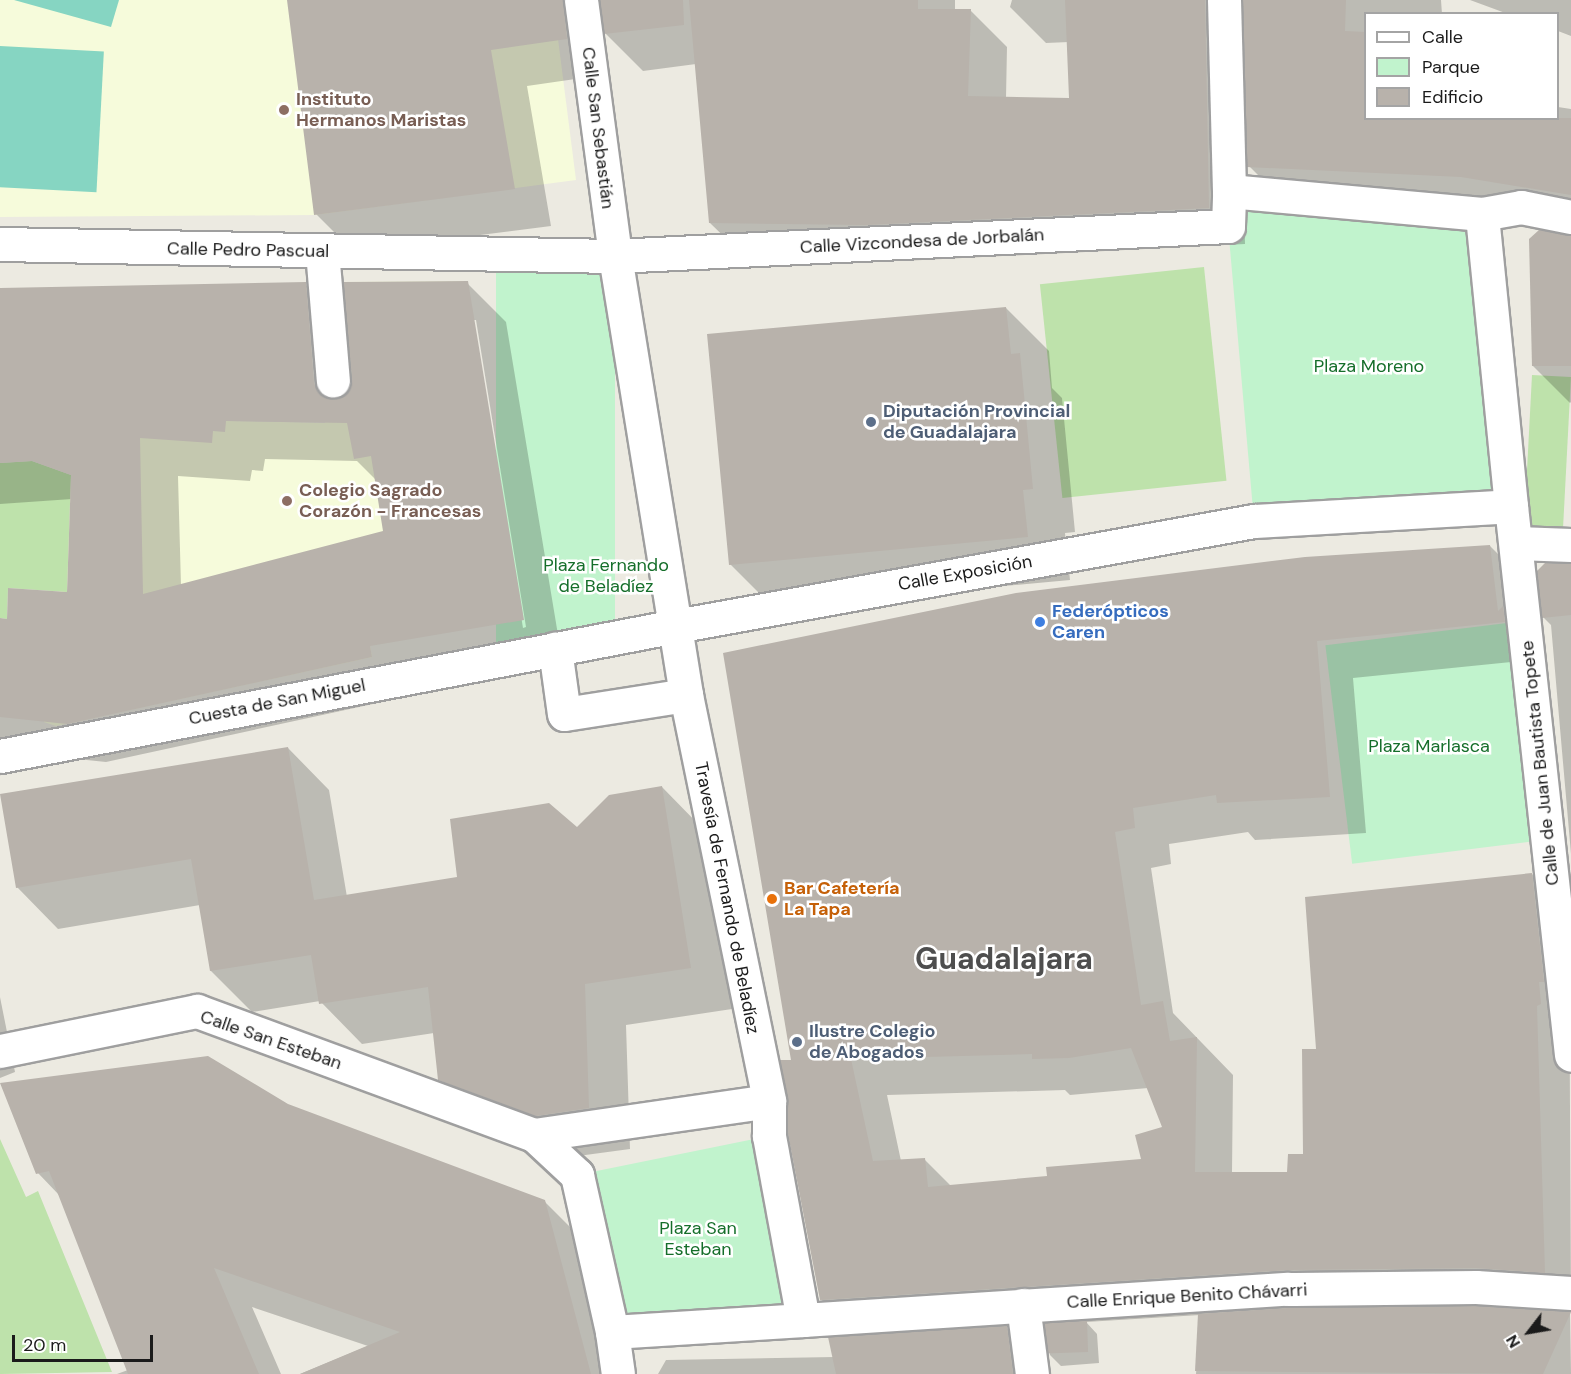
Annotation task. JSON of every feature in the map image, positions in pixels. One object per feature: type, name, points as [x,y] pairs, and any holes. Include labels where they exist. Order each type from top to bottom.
[{"type":"street","name":"Calle San Sebastián","points":[[581,0],[615,256]]},
{"type":"street","points":[[1224,0],[1229,191],[1482,214],[1521,207],[1571,217]]},
{"type":"street","name":"Calle Vizcondesa de Jorbalán","points":[[615,256],[1228,226],[1229,191]]},
{"type":"street","points":[[1482,214],[1511,506]]},
{"type":"street","name":"Calle Pedro Pascual","points":[[0,244],[615,256]]},
{"type":"street","points":[[322,251],[333,381]]},
{"type":"street","points":[[615,256],[676,626],[686,695],[564,714],[555,649],[676,626]]},
{"type":"street","name":"Calle Exposición","points":[[676,626],[1254,521],[1511,506]]},
{"type":"street","name":"Calle de Juan Bautista Topete","points":[[1511,506],[1517,543],[1571,1055]]},
{"type":"street","points":[[1517,543],[1571,545]]},
{"type":"street","name":"Cuesta de San Miguel","points":[[0,756],[555,649]]},
{"type":"street","name":"Travesía de Fernando de Beladíez","points":[[686,695],[768,1101]]},
{"type":"street","name":"Calle San Esteban","points":[[1,1045],[197,1011],[534,1135]]},
{"type":"street","points":[[534,1135],[768,1101],[770,1136],[802,1320],[612,1332]]},
{"type":"street","points":[[534,1135],[577,1175],[612,1332],[618,1374]]},
{"type":"street","name":"Calle Enrique Benito Chávarri","points":[[802,1320],[1288,1289],[1476,1287],[1571,1293]]},
{"type":"street","points":[[1023,1305],[1032,1374]]},
{"type":"shaded area","name":"Instituto Hermanos Maristas","points":[[0,0],[553,0],[576,180],[314,215],[0,217]]},
{"type":"shaded area","points":[[14,0],[119,0],[111,27]]},
{"type":"shaded area","points":[[0,46],[104,51],[96,192],[0,187]]},
{"type":"shaded area","name":"Colegio Sagrado Corazón - Francesas","points":[[468,281],[370,646],[372,657],[56,726],[44,722],[47,674],[69,528],[72,447],[226,421],[325,423],[325,394],[348,391],[340,282]]},
{"type":"green space","name":"Plaza Moreno","points":[[1229,191],[1482,214],[1511,506],[1254,521],[1228,226]]},
{"type":"green space","name":"Plaza Fernando de Beladíez","points":[[496,255],[615,255],[615,653],[496,653]]},
{"type":"green space","points":[[1204,267],[1226,481],[1062,498],[1040,284]]},
{"type":"green space","points":[[1532,375],[1571,377],[1563,536],[1524,534]]},
{"type":"green space","points":[[32,461],[71,475],[67,592],[8,588],[7,619],[0,618],[0,463]]},
{"type":"green space","name":"Plaza Marlasca","points":[[1507,623],[1534,841],[1352,864],[1325,645]]},
{"type":"green space","name":"Plaza San Esteban","points":[[769,1136],[803,1320],[612,1332],[577,1175]]},
{"type":"green space","points":[[0,1139],[26,1197],[38,1191],[112,1372],[0,1374]]},
{"type":"building","points":[[287,0],[563,0],[567,39],[491,50],[515,189],[314,215]]},
{"type":"building","points":[[600,0],[683,0],[684,25],[604,34]]},
{"type":"building","points":[[689,0],[918,0],[918,9],[971,9],[968,96],[1069,98],[1065,0],[1205,0],[1209,208],[865,225],[709,223]]},
{"type":"building","points":[[1243,0],[1346,0],[1345,31],[1364,32],[1364,120],[1559,120],[1559,118],[1571,118],[1571,195],[1461,177],[1247,167]]},
{"type":"building","points":[[1539,230],[1571,235],[1571,366],[1532,366],[1529,239]]},
{"type":"building","name":"Colegio Sagrado Corazón - Francesas","points":[[468,281],[524,620],[370,646],[372,657],[67,724],[0,717],[0,618],[7,619],[8,588],[67,592],[71,475],[32,461],[0,463],[0,288],[306,282],[314,383],[318,392],[334,400],[344,396],[352,380],[343,282]],"holes":[[[226,421],[347,423],[354,459],[371,456],[383,531],[143,594],[140,438],[212,443],[213,431],[225,432]]]},
{"type":"building","name":"Diputación Provincial de Guadalajara","points":[[1006,307],[1011,354],[1020,353],[1033,489],[1023,490],[1028,537],[729,565],[707,334]]},
{"type":"building","points":[[1490,545],[1498,611],[1503,606],[1505,622],[1317,641],[1330,797],[1217,803],[1216,795],[1133,808],[1135,828],[1115,832],[1141,1005],[1163,1001],[1170,1041],[1197,1037],[1195,1172],[1287,1172],[1288,1154],[1303,1154],[1302,1049],[1316,1049],[1305,897],[1532,873],[1544,982],[1539,982],[1541,1004],[1537,1006],[1545,1273],[1476,1268],[1288,1270],[820,1300],[788,1134],[787,1097],[780,1060],[791,1060],[723,653],[1016,593],[1305,557]],"holes":[[[1131,1048],[1162,1127],[1135,1135],[1141,1159],[1046,1167],[1047,1176],[928,1187],[925,1158],[873,1161],[851,1059],[1032,1054],[1032,1059],[1069,1058]]]},
{"type":"building","points":[[1545,563],[1571,564],[1571,615],[1542,618],[1537,571]]},
{"type":"building","points":[[288,747],[314,900],[457,877],[450,819],[549,803],[577,827],[609,795],[662,786],[691,968],[585,984],[589,1108],[536,1116],[438,1080],[428,987],[319,1004],[311,955],[210,971],[191,859],[16,888],[0,794]]},
{"type":"building","points":[[208,1056],[288,1104],[545,1200],[591,1374],[300,1374],[400,1332],[214,1268],[259,1374],[128,1374],[49,1171],[36,1174],[0,1083]]},
{"type":"building","points":[[1476,1306],[1571,1312],[1543,1374],[1195,1371],[1198,1314],[1289,1308]]},
{"type":"building","points":[[1087,1321],[1088,1352],[1045,1353],[1044,1323]]},
{"type":"building","points":[[1007,1326],[1013,1374],[836,1374],[828,1337]]},
{"type":"place","name":"Instituto Hermanos Maristas","points":[[284,110]]},
{"type":"place","name":"Diputación Provincial de Guadalajara","points":[[871,422]]},
{"type":"place","name":"Colegio Sagrado Corazón - Francesas","points":[[287,501]]},
{"type":"place","name":"Federópticos Caren","points":[[1040,622]]},
{"type":"place","name":"Bar Cafetería La Tapa","points":[[772,899]]},
{"type":"place","name":"Ilustre Colegio de Abogados","points":[[797,1042]]},
{"type":"district","name":"Guadalajara","points":[[1004,959]]}]
